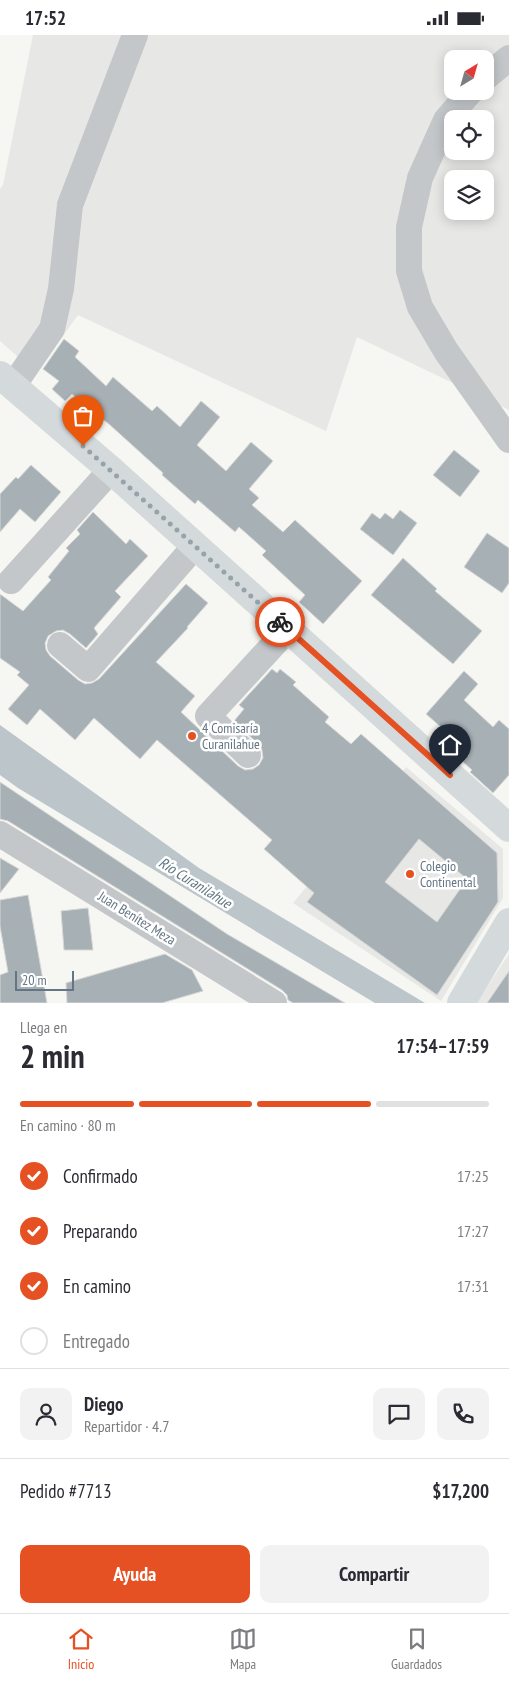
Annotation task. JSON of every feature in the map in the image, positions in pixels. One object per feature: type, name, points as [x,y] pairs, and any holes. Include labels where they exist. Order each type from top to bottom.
[{"type":"main road","points":[[6,380],[111,470],[509,828]]},
{"type":"main road","points":[[466,995],[509,922]]},
{"type":"street","points":[[6,380],[52,329],[61,289],[70,205],[135,35]]},
{"type":"street","points":[[494,70],[509,58]]},
{"type":"street","points":[[463,100],[446,120],[420,178],[409,227],[409,271],[420,307],[446,351],[509,440]]},
{"type":"street","points":[[11,581],[111,470]]},
{"type":"street","points":[[60,645],[88,669],[195,546]]},
{"type":"street","points":[[248,755],[208,716],[288,629]]},
{"type":"street","name":"Juan Benítez Meza","points":[[0,834],[260,1001]]},
{"type":"shaded area","points":[[33,35],[509,35],[509,410],[357,337],[326,431],[78,315],[36,373],[0,341],[0,189],[3,185]]},
{"type":"shaded area","name":"Colegio Continental","points":[[406,767],[503,849],[503,898],[441,1001],[293,903]]},
{"type":"shaded area","points":[[509,954],[509,1003],[476,1003]]},
{"type":"water","name":"Río Curanilahue","points":[[0,725],[199,868],[425,1003],[375,1003],[18,788],[0,775]]},
{"type":"building","points":[[64,339],[79,351],[75,357],[106,386],[113,377],[152,411],[157,406],[180,427],[201,401],[220,417],[197,445],[226,471],[251,442],[273,461],[249,489],[259,498],[252,505],[283,532],[295,520],[362,581],[323,624],[299,602],[305,595],[262,555],[266,551],[239,527],[235,532],[198,500],[195,504],[110,425],[72,394],[65,401],[52,389],[59,381],[43,369]]},
{"type":"building","points":[[454,450],[480,471],[460,497],[433,475]]},
{"type":"building","points":[[31,465],[61,492],[35,522],[20,509],[0,532],[0,494]]},
{"type":"building","points":[[400,510],[417,523],[393,555],[360,529],[372,513],[380,519],[385,513],[393,519]]},
{"type":"building","points":[[93,512],[126,544],[130,539],[148,556],[115,591],[121,597],[94,628],[98,634],[86,648],[63,630],[56,631],[48,636],[45,643],[46,650],[50,656],[78,680],[85,684],[99,679],[186,584],[208,603],[188,628],[156,662],[195,696],[181,712],[238,766],[245,770],[253,769],[259,765],[263,758],[259,745],[234,721],[244,709],[239,705],[272,669],[277,673],[280,669],[296,682],[293,685],[329,717],[325,722],[351,744],[361,734],[497,853],[498,902],[437,995],[307,902],[314,893],[264,849],[272,840],[157,740],[140,759],[94,718],[75,740],[40,709],[27,725],[8,709],[29,685],[17,675],[20,672],[0,658],[0,594],[23,611],[51,580],[48,577],[69,551],[66,548],[80,534],[77,530]],"holes":[[[419,839],[467,879],[437,922],[385,882]]]},
{"type":"building","points":[[487,533],[509,548],[509,583],[502,593],[464,567]]},
{"type":"building","points":[[403,558],[437,589],[435,591],[482,631],[453,664],[371,595]]},
{"type":"building","points":[[464,671],[478,684],[464,700],[493,727],[499,720],[509,729],[509,775],[493,793],[470,772],[472,770],[463,762],[469,755],[426,714]]},
{"type":"building","points":[[0,782],[227,934],[345,1003],[293,1003],[288,1000],[287,995],[282,990],[8,821],[0,819]]},
{"type":"building","points":[[0,858],[19,869],[0,893]]},
{"type":"building","points":[[28,895],[47,1003],[0,1003],[0,975],[8,972],[0,926],[0,900]]},
{"type":"building","points":[[88,908],[93,950],[64,950],[61,911]]},
{"type":"building","points":[[165,954],[192,970],[203,991],[162,1003],[67,1003],[66,983]]},
{"type":"building","points":[[509,971],[509,1003],[487,1003]]},
{"type":"way so far","points":[[83,446],[280,622]]},
{"type":"place","name":"4 Comisaría Curanilahue","points":[[192,736]]},
{"type":"place","name":"Colegio Continental","points":[[410,874]]},
{"type":"route","points":[[280,622],[450,775]]}]
